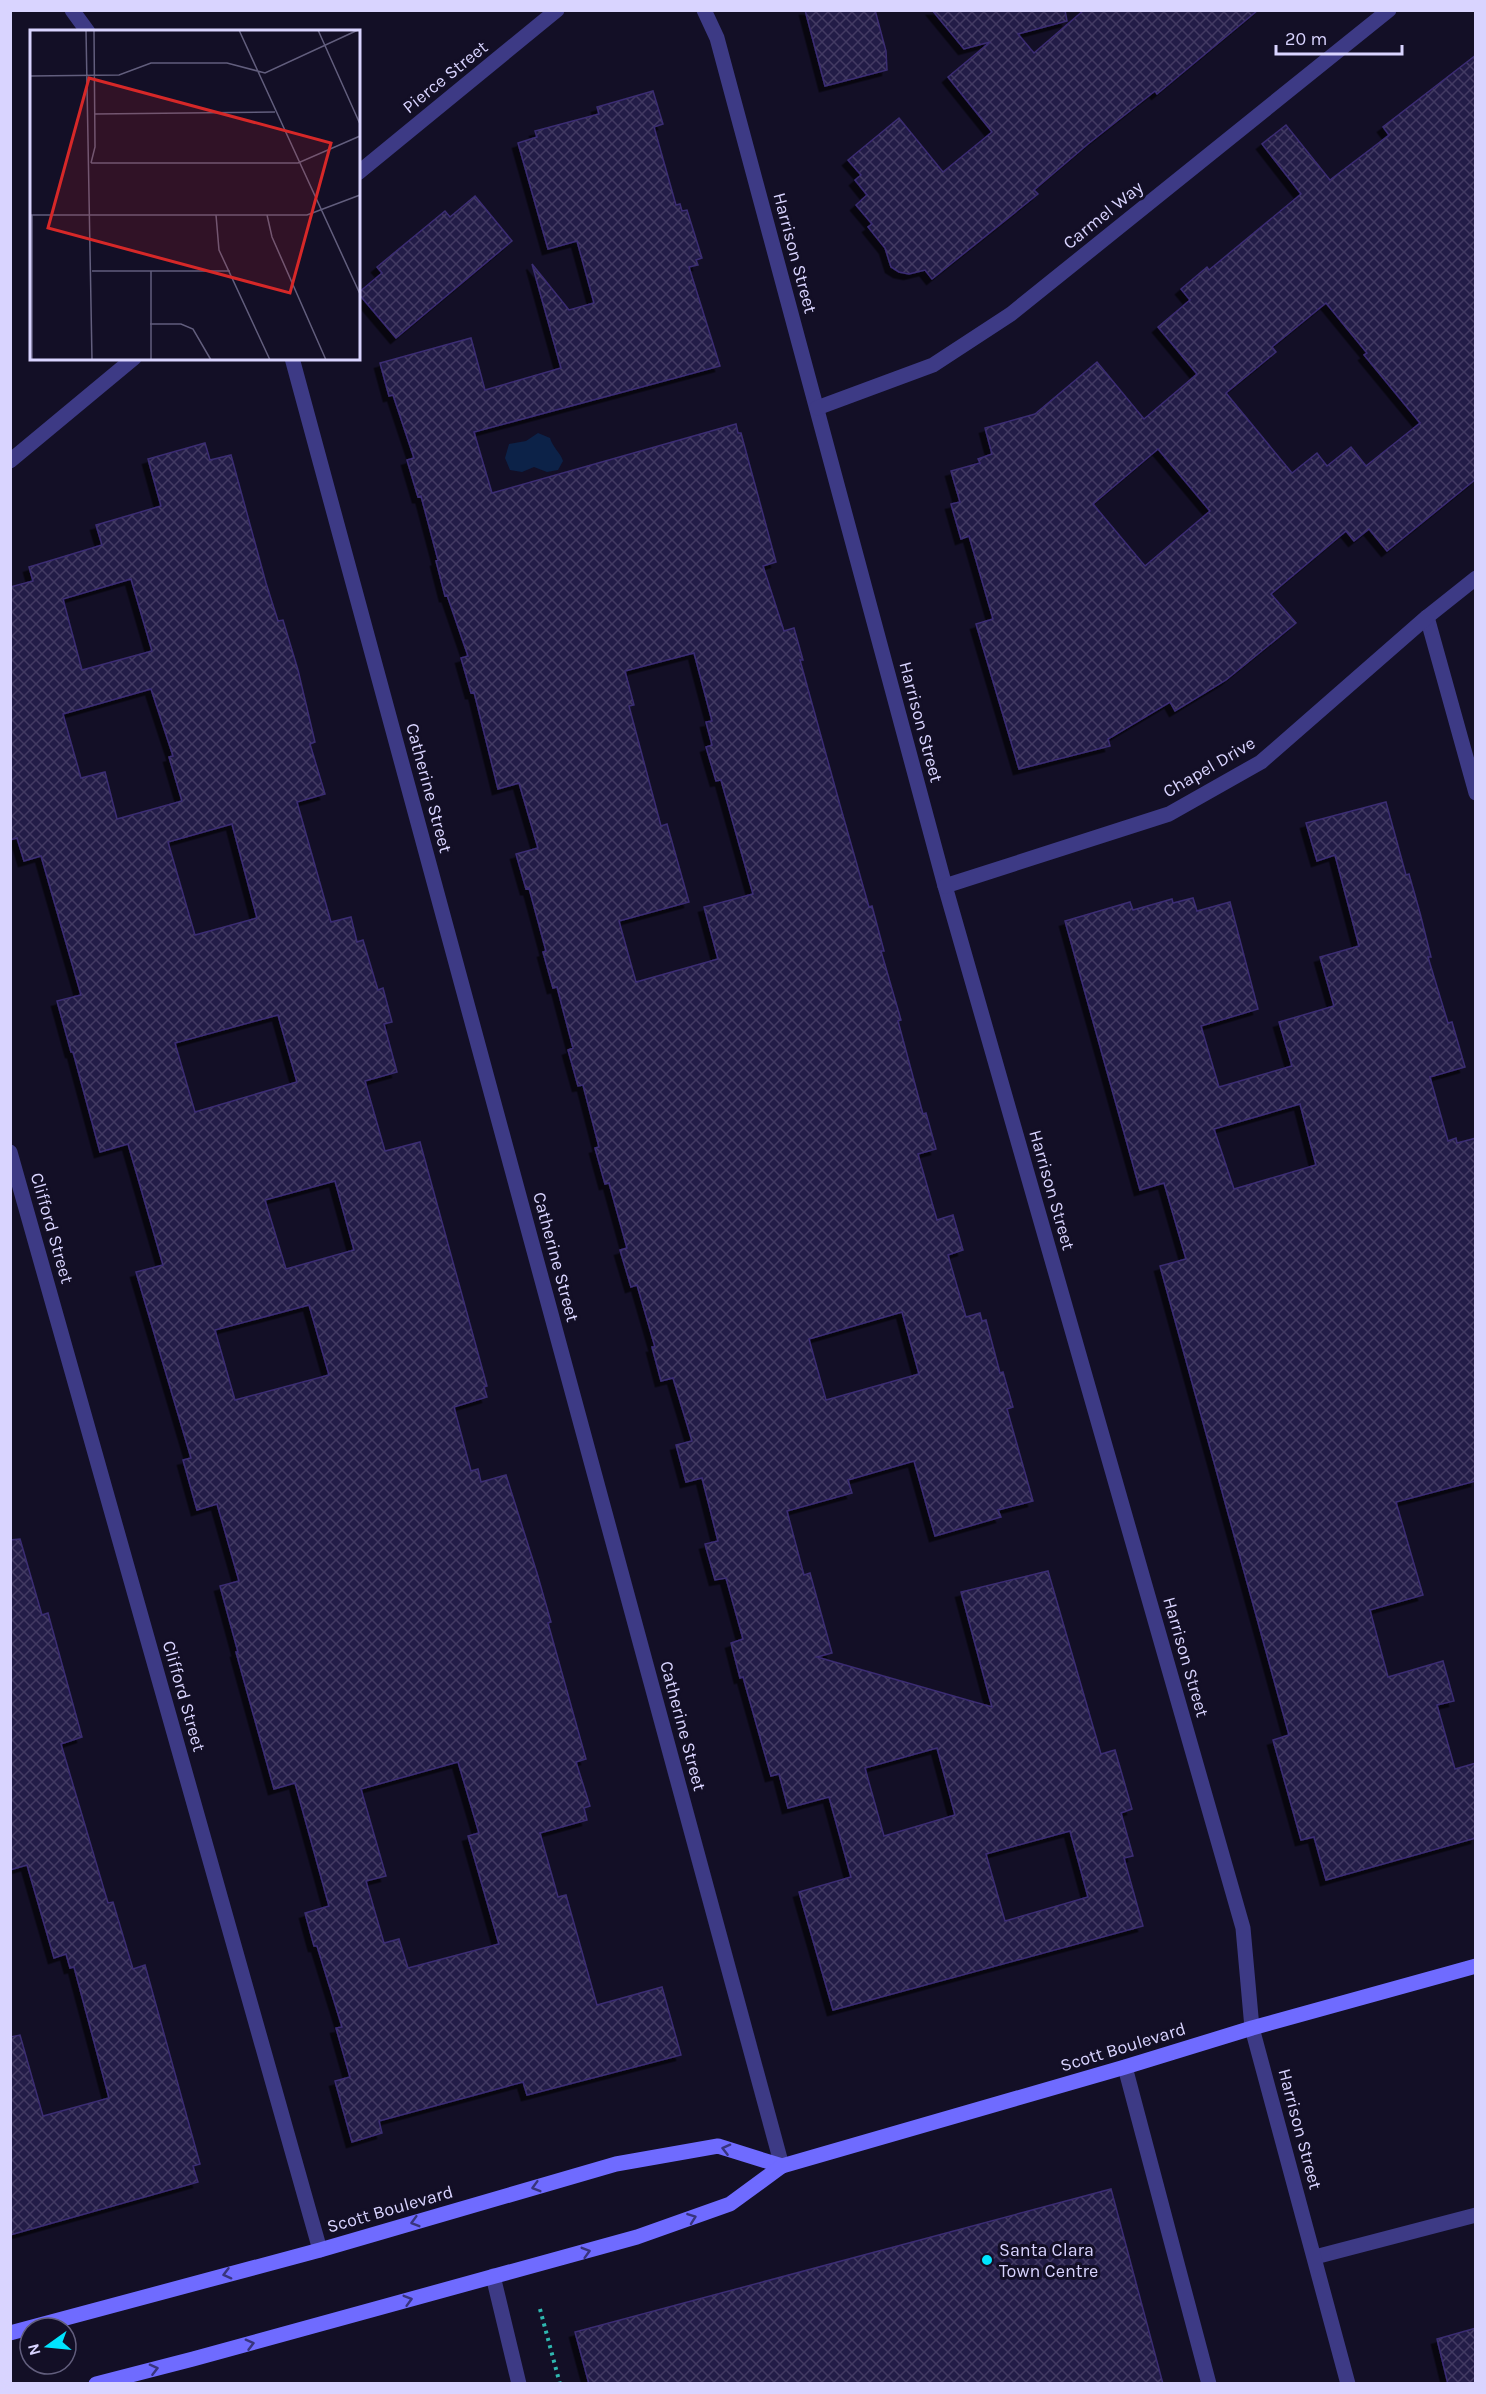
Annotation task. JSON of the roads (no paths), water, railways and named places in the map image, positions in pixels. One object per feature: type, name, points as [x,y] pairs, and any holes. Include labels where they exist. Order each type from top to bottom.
[{"type":"main road","name":"Scott Boulevard","points":[[96,2384],[637,2237],[730,2204],[782,2166],[1252,2028],[1476,1966]]},
{"type":"main road","name":"Scott Boulevard","points":[[10,2332],[320,2250],[616,2164],[718,2146],[782,2166]]},
{"type":"street","points":[[72,10],[87,30]]},
{"type":"street","name":"Pierce Street","points":[[360,171],[557,10]]},
{"type":"street","name":"Harrison Street","points":[[704,10],[717,38],[945,886],[1243,1928],[1252,2028],[1348,2384]]},
{"type":"street","name":"Carmel Way","points":[[817,408],[933,365],[1011,314],[1389,10]]},
{"type":"street","points":[[10,461],[132,360]]},
{"type":"street","name":"Catherine Street","points":[[293,360],[782,2166]]},
{"type":"street","name":"Chapel Drive","points":[[945,886],[1169,814],[1261,762],[1427,617],[1476,578]]},
{"type":"street","points":[[1427,617],[1476,793]]},
{"type":"street","name":"Clifford Street","points":[[10,1152],[320,2250]]},
{"type":"street","points":[[1125,2067],[1209,2384]]},
{"type":"street","points":[[1315,2257],[1476,2215]]},
{"type":"street","points":[[493,2276],[519,2384]]},
{"type":"water","points":[[538,433],[550,438],[562,458],[563,461],[558,470],[547,472],[534,467],[522,472],[510,470],[505,458],[509,444],[526,441]]},
{"type":"place","name":"Santa Clara Town Centre","points":[[987,2260]]}]
